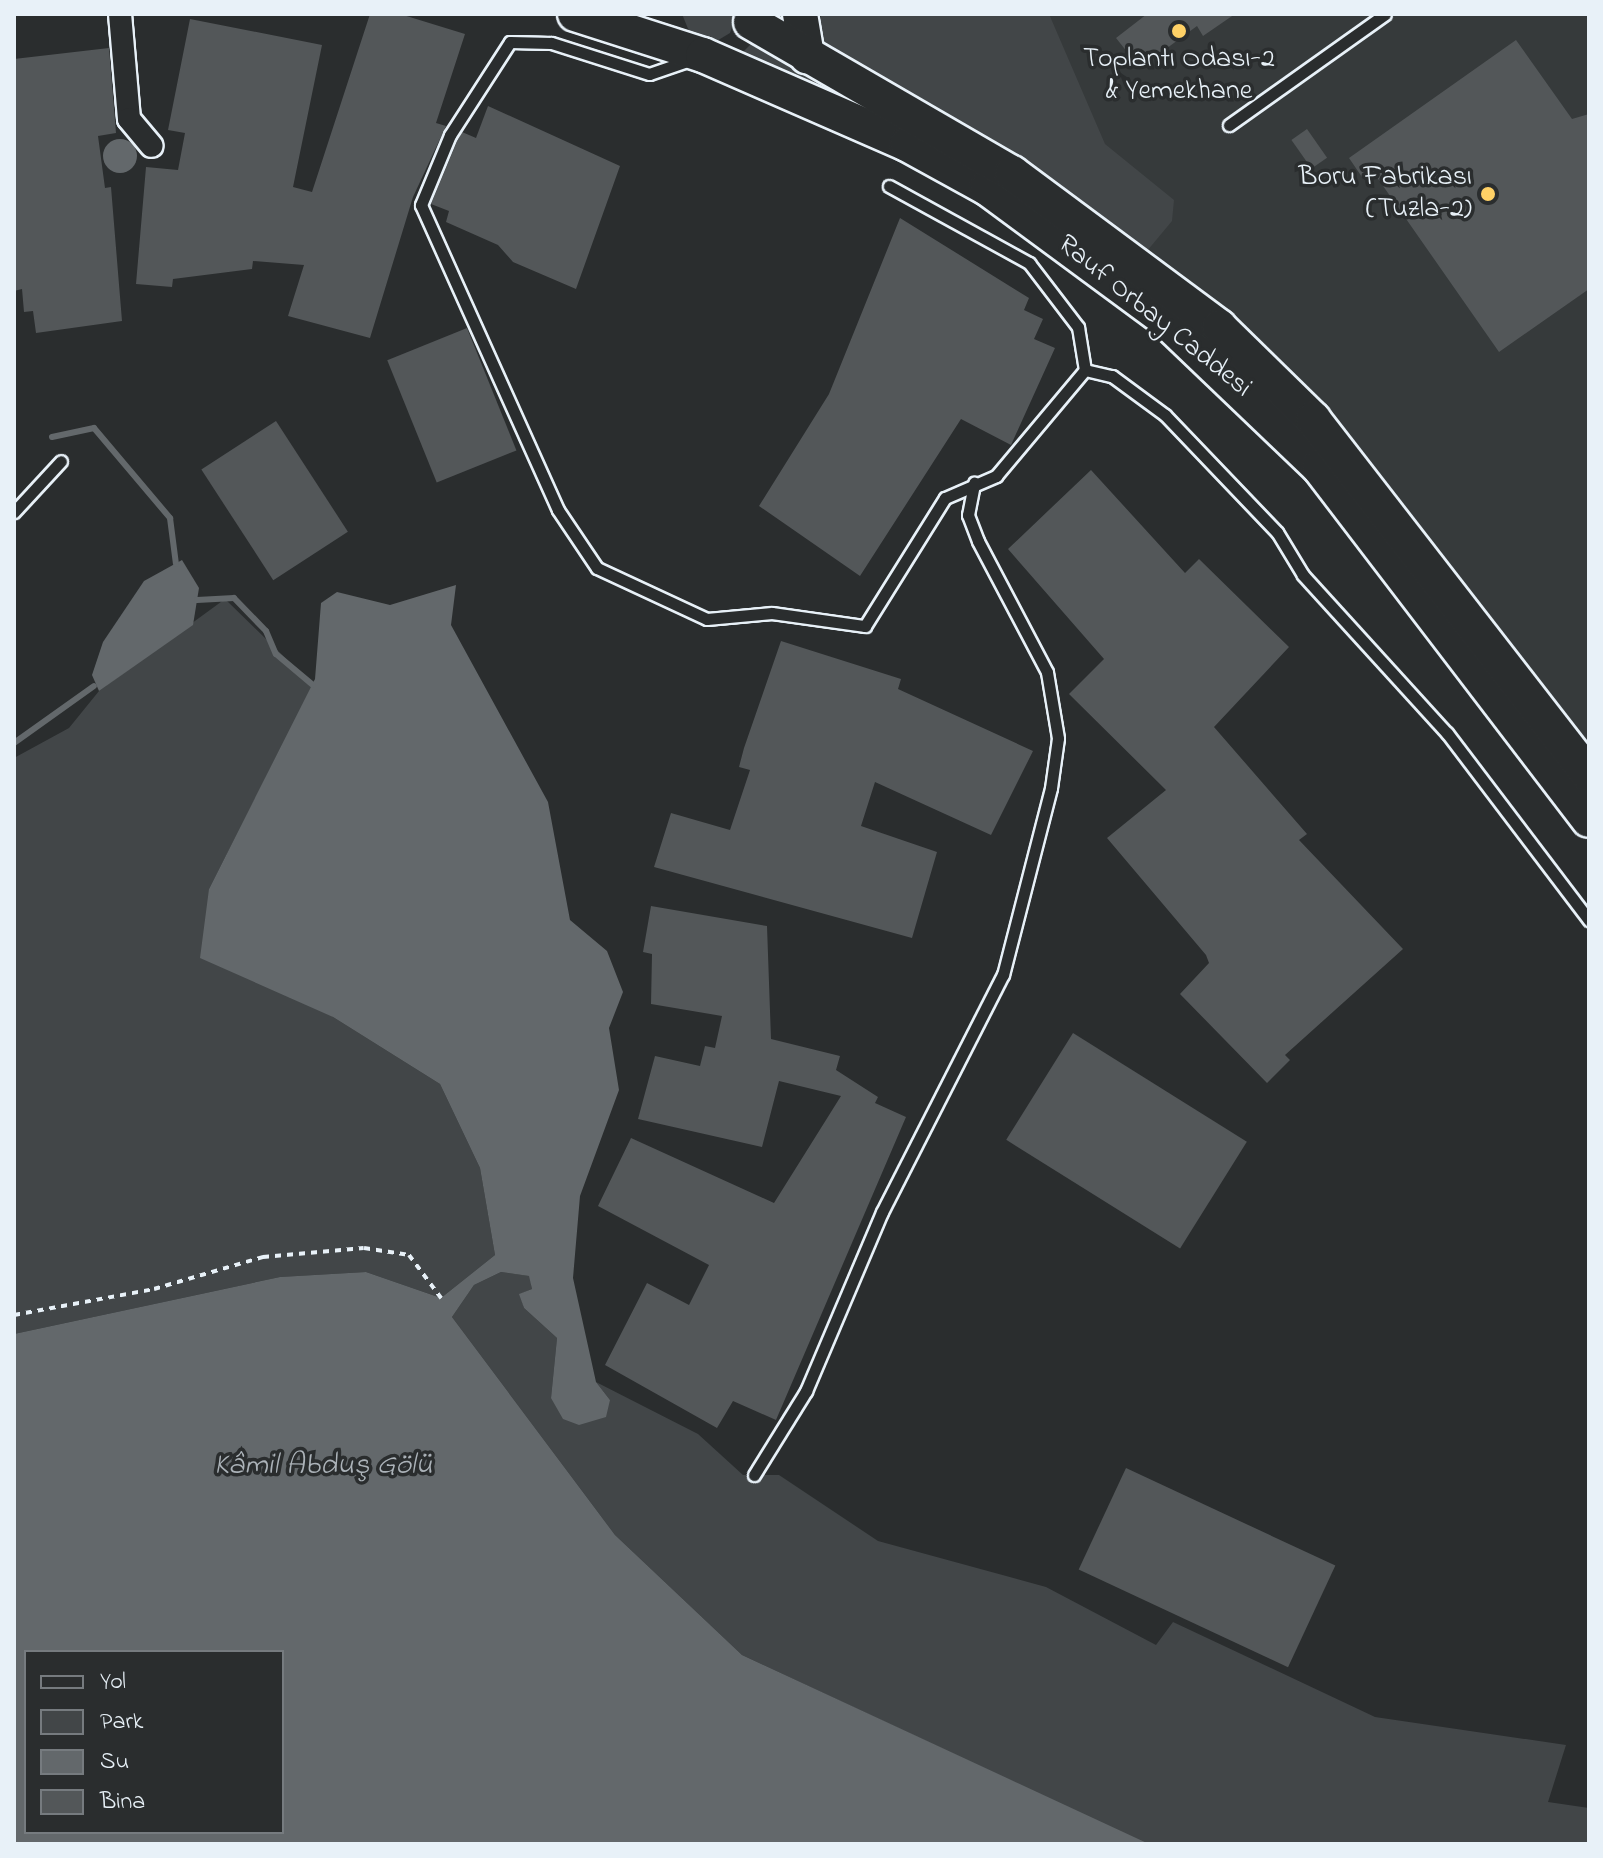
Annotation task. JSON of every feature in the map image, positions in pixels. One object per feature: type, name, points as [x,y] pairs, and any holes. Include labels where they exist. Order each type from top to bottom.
[{"type":"main road","name":"Rauf Orbay Caddesi","points":[[575,14],[696,53],[845,113],[987,188],[1196,344],[1319,467],[1589,820]]},
{"type":"main road","points":[[664,14],[696,53]]},
{"type":"main road","points":[[800,14],[807,56]]},
{"type":"main road","name":"Rauf Orbay Caddesi","points":[[696,53],[730,47],[752,18],[807,56],[1055,201],[1259,364],[1368,485],[1589,775]]},
{"type":"street","points":[[120,14],[129,119],[152,146]]},
{"type":"lane","points":[[1229,125],[1385,14]]},
{"type":"lane","points":[[696,53],[649,74],[551,43],[510,42],[450,135],[421,205],[558,510],[597,568],[684,611],[707,619],[772,613],[865,626],[945,498],[996,476],[1085,370],[1078,327],[1029,263],[889,186]]},
{"type":"lane","points":[[1085,370],[1112,376],[1165,415],[1277,532],[1303,575],[1447,733],[1589,920]]},
{"type":"lane","points":[[14,512],[61,461]]},
{"type":"lane","points":[[754,1475],[806,1391],[882,1212],[1003,975],[1051,788],[1058,738],[1047,672],[978,541],[968,515],[974,483]]},
{"type":"path","points":[[14,1315],[154,1289],[263,1257],[364,1248],[409,1255],[441,1298]]},
{"type":"shaded area","points":[[821,14],[1589,14],[1589,746],[1328,406],[1147,252],[1048,179],[910,97]]},
{"type":"green space","points":[[682,14],[736,15],[730,33],[715,42],[691,36]]},
{"type":"green space","points":[[821,14],[1049,14],[1105,144],[1174,200],[1172,221],[1147,251],[972,130],[829,56],[819,40]]},
{"type":"green space","points":[[753,42],[850,97],[848,100],[742,53]]},
{"type":"green space","points":[[225,599],[313,685],[209,889],[333,1017],[440,1084],[480,1168],[495,1255],[441,1298],[366,1272],[280,1277],[14,1334],[14,758],[69,728],[99,691]]},
{"type":"green space","points":[[501,1272],[530,1276],[532,1289],[520,1294],[524,1308],[557,1338],[551,1398],[610,1400],[596,1382],[698,1434],[743,1475],[779,1475],[878,1541],[1046,1587],[1156,1645],[1173,1622],[1375,1717],[1566,1745],[1548,1802],[1589,1808],[1589,1844],[1146,1844],[742,1655],[615,1535],[452,1317],[474,1285]]},
{"type":"water","points":[[120,139],[132,144],[137,156],[132,168],[120,173],[108,168],[103,156],[108,144]]},
{"type":"water","points":[[182,560],[199,588],[193,625],[99,691],[92,675],[103,642],[144,581]]},
{"type":"water","name":"Kâmil Abduş Gölü","points":[[456,585],[451,625],[548,802],[570,920],[607,951],[623,992],[609,1028],[619,1090],[580,1196],[573,1278],[596,1382],[610,1400],[606,1417],[579,1425],[563,1419],[551,1398],[557,1338],[524,1308],[519,1294],[532,1289],[529,1276],[501,1272],[474,1285],[452,1317],[615,1535],[742,1655],[1149,1844],[14,1844],[14,1334],[280,1277],[366,1272],[441,1298],[495,1255],[480,1168],[440,1084],[333,1017],[200,958],[209,889],[315,679],[321,603],[337,592],[390,605]]},
{"type":"building","points":[[370,14],[400,14],[465,34],[436,123],[446,126],[413,197],[370,338],[288,316],[304,265],[253,261],[252,269],[173,279],[172,287],[136,284],[146,167],[178,170],[185,133],[168,130],[190,19],[322,45],[293,187],[312,192]]},
{"type":"building","points":[[1147,14],[1235,14],[1203,36],[1197,26],[1140,68],[1116,38]]},
{"type":"building","name":"Boru Fabrikası (Tuzla-2)","points":[[1516,40],[1572,119],[1589,114],[1589,289],[1499,352],[1374,173],[1364,180],[1349,158]]},
{"type":"building","points":[[109,48],[116,133],[98,136],[105,188],[111,187],[122,321],[36,333],[33,311],[24,312],[22,289],[14,291],[14,59]]},
{"type":"building","points":[[488,106],[620,166],[576,289],[513,262],[498,245],[446,222],[449,211],[431,204],[462,132],[476,138]]},
{"type":"building","points":[[1307,129],[1327,158],[1312,169],[1291,140]]},
{"type":"building","points":[[900,218],[1029,298],[1024,310],[1043,319],[1034,339],[1055,348],[1011,445],[961,419],[860,576],[759,506],[829,394]]},
{"type":"building","points":[[467,328],[516,450],[437,483],[387,360]]},
{"type":"building","points":[[276,421],[348,532],[273,580],[201,469]]},
{"type":"building","points":[[1091,470],[1185,573],[1199,559],[1289,647],[1214,727],[1307,834],[1299,840],[1403,949],[1285,1055],[1290,1060],[1267,1083],[1180,994],[1209,963],[1206,955],[1107,838],[1166,790],[1069,694],[1104,659],[1008,549]]},
{"type":"building","points":[[781,641],[901,679],[898,689],[1033,751],[991,835],[875,782],[861,826],[937,852],[912,938],[654,867],[671,813],[730,830],[750,770],[739,767],[744,748]]},
{"type":"building","points":[[651,906],[767,926],[771,1039],[840,1056],[836,1070],[878,1097],[875,1103],[906,1117],[776,1420],[733,1401],[717,1428],[605,1365],[647,1283],[689,1305],[709,1265],[598,1206],[631,1138],[774,1203],[841,1096],[779,1081],[762,1147],[638,1119],[655,1056],[700,1066],[705,1046],[715,1048],[722,1016],[651,1004],[652,954],[643,952]]},
{"type":"building","points":[[1073,1033],[1247,1142],[1180,1248],[1006,1140]]},
{"type":"building","points":[[1126,1468],[1335,1566],[1288,1667],[1079,1570]]},
{"type":"waterway","points":[[52,437],[94,428],[170,518],[176,564]]},
{"type":"waterway","points":[[197,600],[234,598],[266,631],[276,654],[313,685]]},
{"type":"waterway","points":[[14,743],[94,686]]},
{"type":"place","name":"Toplantı Odası-2 & Yemekhane","points":[[1179,31]]},
{"type":"place","name":"Boru Fabrikası (Tuzla-2)","points":[[1488,194]]}]
